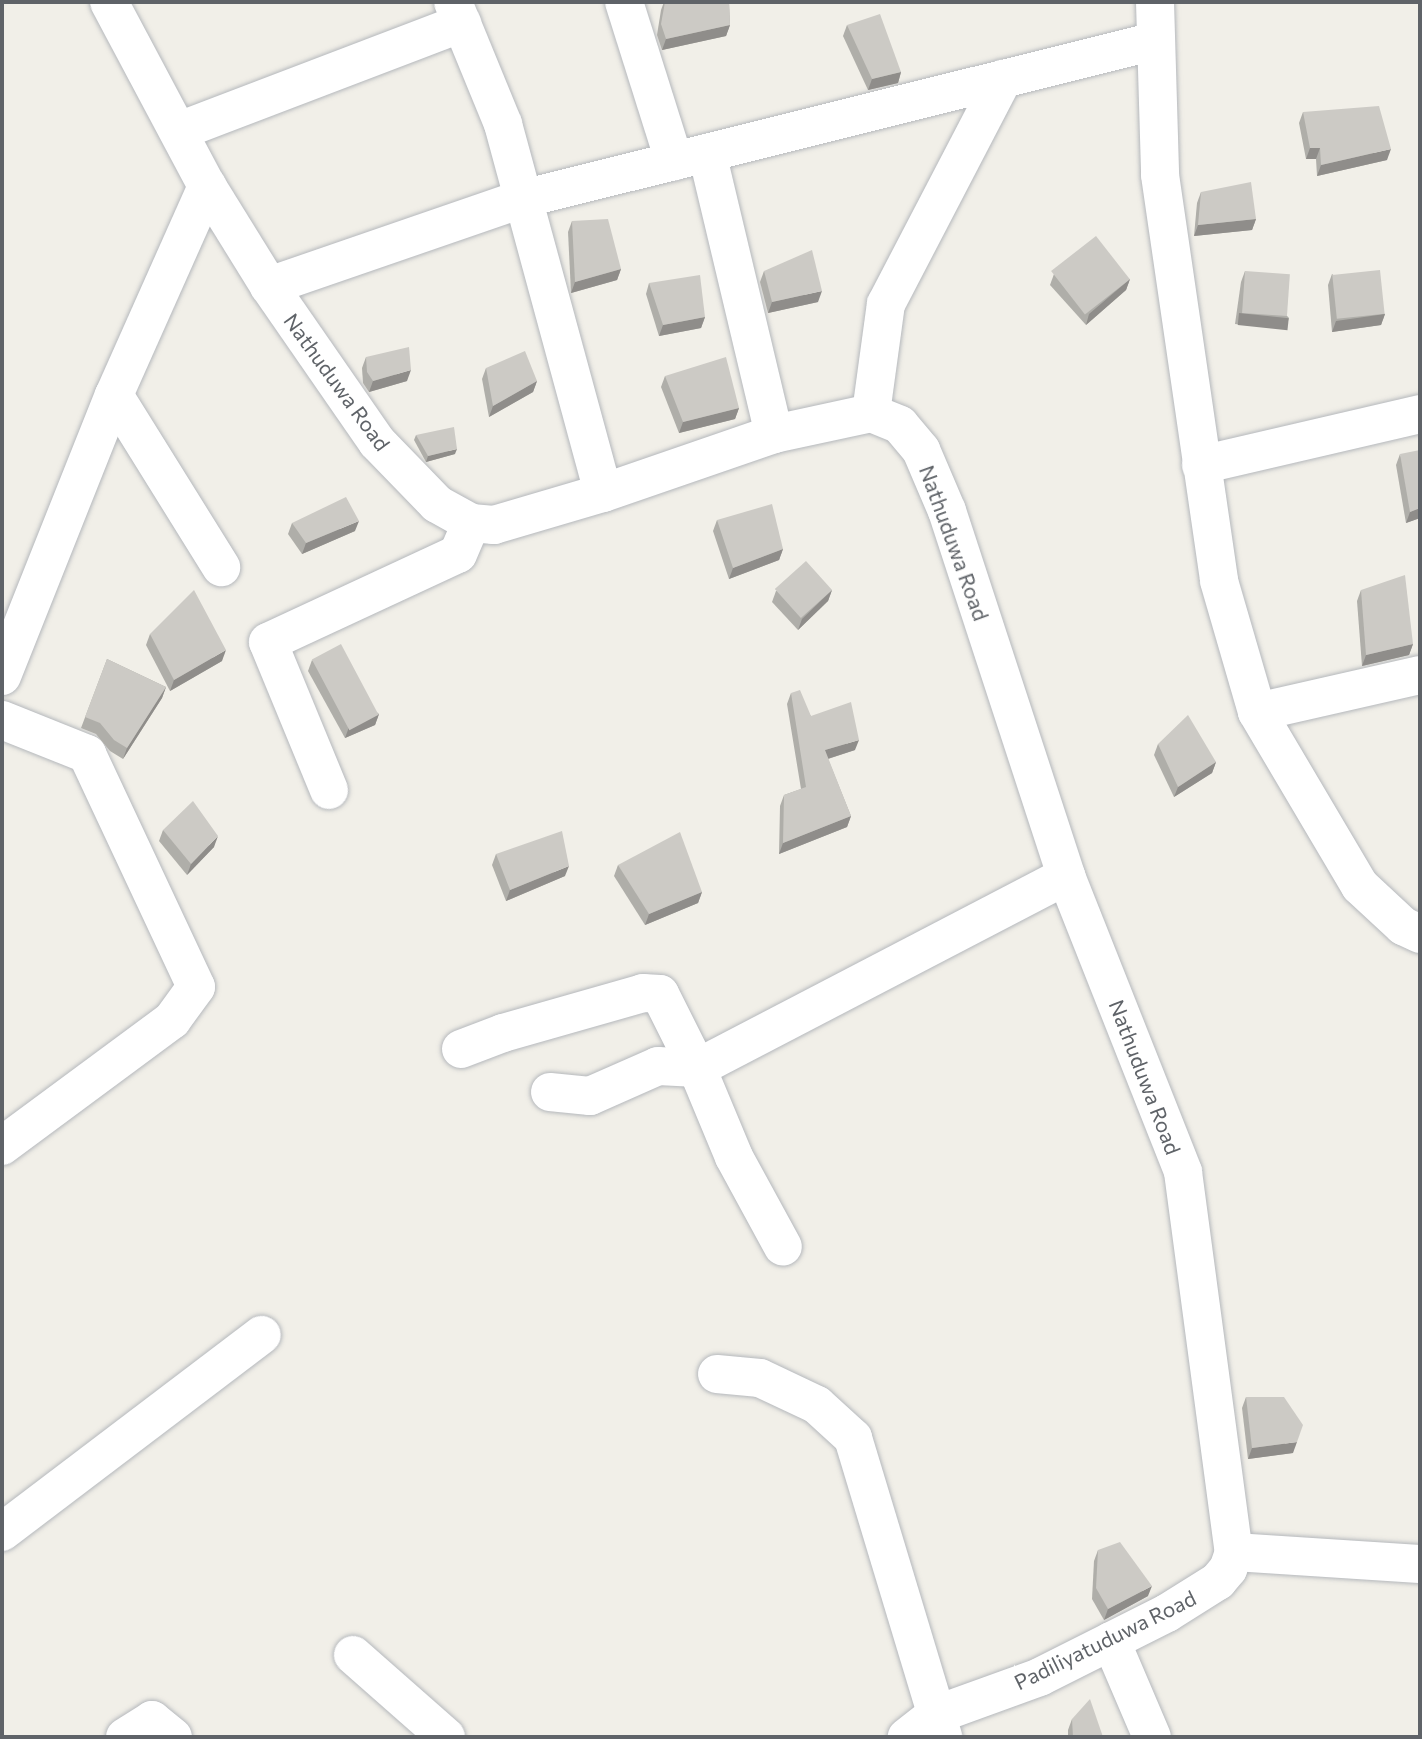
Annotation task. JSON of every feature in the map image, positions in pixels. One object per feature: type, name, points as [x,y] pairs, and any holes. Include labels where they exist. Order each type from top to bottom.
[{"type":"street","name":"Nathuduwa Road","points":[[109,2],[207,186],[270,286],[377,442],[437,504],[471,523]]},
{"type":"street","points":[[624,2],[690,157],[774,434]]},
{"type":"street","points":[[1155,2],[1160,175],[1219,581],[1257,712],[1360,886],[1403,926],[1420,934]]},
{"type":"street","points":[[179,131],[458,12],[503,124],[603,493]]},
{"type":"street","points":[[270,286],[522,199],[1155,41]]},
{"type":"street","points":[[329,790],[268,642],[458,554],[471,523],[494,525],[603,493],[774,434],[871,413],[886,303],[1003,79]]},
{"type":"street","points":[[2,676],[15,602],[114,395],[207,186]]},
{"type":"street","points":[[114,395],[221,567]]},
{"type":"street","name":"Nathuduwa Road","points":[[871,413],[900,425],[921,450],[947,511],[1066,876],[1183,1172],[1234,1552]]},
{"type":"street","points":[[1201,465],[1420,414]]},
{"type":"street","points":[[1257,712],[1420,675]]},
{"type":"street","points":[[2,720],[87,754],[196,987],[172,1020],[2,1146]]},
{"type":"street","points":[[550,1091],[590,1096],[658,1066],[697,1068],[1066,876]]},
{"type":"street","points":[[461,1049],[503,1033],[643,993],[660,994],[697,1068],[734,1157],[783,1247]]},
{"type":"street","points":[[2,1532],[262,1335]]},
{"type":"street","points":[[717,1374],[760,1378],[817,1405],[853,1438],[928,1730]]},
{"type":"street","points":[[1234,1552],[1420,1563]]},
{"type":"street","name":"Padiliyatuduwa Road","points":[[928,1730],[1040,1677],[1200,1594],[1228,1569],[1234,1552]]},
{"type":"street","points":[[1111,1641],[1153,1737]]},
{"type":"street","points":[[353,1656],[446,1737]]},
{"type":"street","points":[[125,1737],[152,1720],[173,1737]]},
{"type":"building","points":[[665,2],[729,2],[730,25],[666,39],[661,24]]},
{"type":"building","points":[[880,14],[901,72],[872,79],[847,25]]},
{"type":"building","points":[[1379,106],[1391,149],[1321,165],[1320,148],[1310,148],[1303,112]]},
{"type":"building","points":[[1251,182],[1256,219],[1198,225],[1201,192]]},
{"type":"building","points":[[608,219],[621,269],[575,282],[572,221]]},
{"type":"building","points":[[1096,236],[1130,279],[1085,314],[1051,271]]},
{"type":"building","points":[[812,250],[822,291],[772,302],[764,271]]},
{"type":"building","points":[[1380,270],[1385,314],[1337,319],[1332,275]]},
{"type":"building","points":[[1245,271],[1290,274],[1287,316],[1242,313]]},
{"type":"building","points":[[700,275],[705,317],[663,325],[649,283]]},
{"type":"building","points":[[409,347],[411,370],[373,381],[367,372],[366,357]]},
{"type":"building","points":[[525,351],[537,381],[493,406],[486,368]]},
{"type":"building","points":[[726,357],[739,408],[683,422],[665,376]]},
{"type":"building","points":[[454,427],[457,449],[428,456],[416,435]]},
{"type":"building","points":[[1420,450],[1420,508],[1410,512],[1400,454]]},
{"type":"building","points":[[346,497],[359,521],[306,543],[292,523]]},
{"type":"building","points":[[772,504],[783,549],[733,568],[717,520]]},
{"type":"building","points":[[806,561],[832,590],[801,618],[775,589]]},
{"type":"building","points":[[1405,575],[1413,644],[1366,655],[1361,590]]},
{"type":"building","points":[[194,590],[226,650],[174,680],[150,634]]},
{"type":"building","points":[[341,644],[379,715],[349,730],[312,659]]},
{"type":"building","points":[[107,659],[166,687],[127,748],[114,740],[100,723],[85,717]]},
{"type":"building","points":[[800,690],[811,716],[851,702],[859,740],[825,750],[851,816],[783,843],[784,795],[806,787],[791,693]]},
{"type":"building","points":[[1188,715],[1216,762],[1178,787],[1158,744]]},
{"type":"building","points":[[193,801],[218,836],[191,864],[163,830]]},
{"type":"building","points":[[562,831],[569,866],[510,890],[496,854]]},
{"type":"building","points":[[680,832],[702,892],[649,914],[618,865]]},
{"type":"building","points":[[1246,1397],[1284,1397],[1303,1425],[1297,1442],[1252,1448]]},
{"type":"building","points":[[1120,1542],[1152,1586],[1108,1609],[1096,1588],[1098,1550]]},
{"type":"building","points":[[1090,1699],[1103,1737],[1073,1737],[1072,1719]]}]
